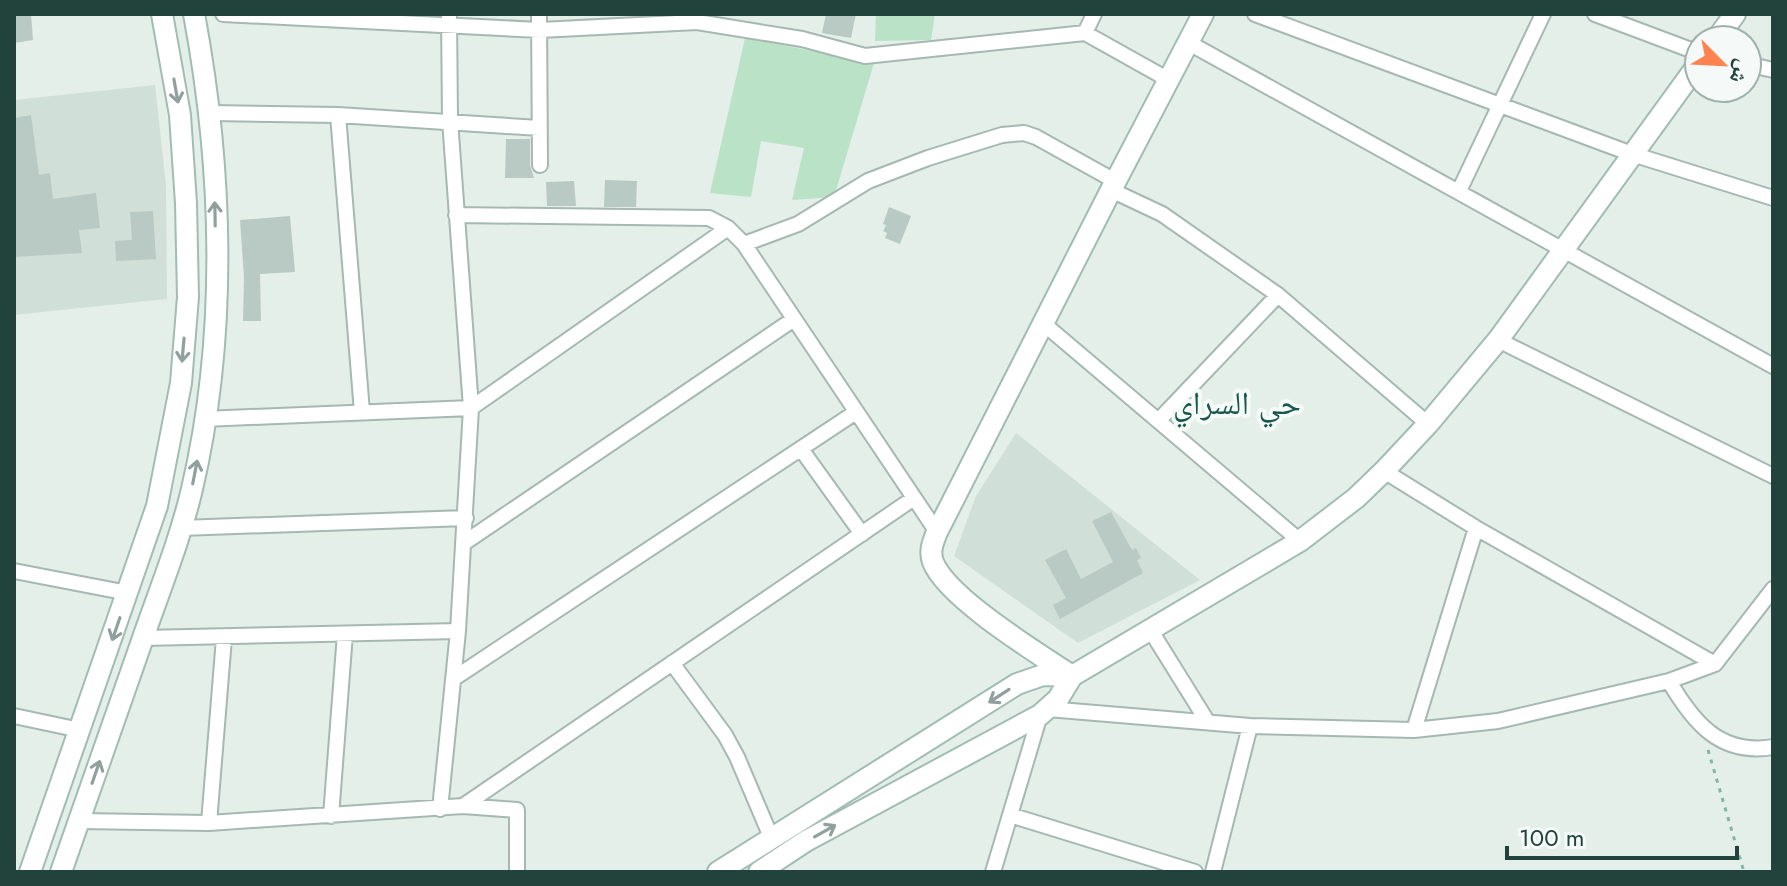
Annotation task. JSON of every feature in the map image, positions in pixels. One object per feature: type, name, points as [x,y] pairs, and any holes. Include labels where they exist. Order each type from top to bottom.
[{"type":"street","points":[[30,872],[157,506],[181,383],[188,297],[186,203],[180,115],[163,20],[221,14],[449,20],[540,30],[697,22],[802,39],[865,56],[1085,33],[1169,80]]},
{"type":"street","points":[[539,14],[540,165]]},
{"type":"street","points":[[1085,33],[1094,14]]},
{"type":"street","points":[[1072,676],[978,609],[943,577],[932,556],[933,543],[1113,185],[1203,14]]},
{"type":"street","points":[[1255,14],[1632,154],[1773,198]]},
{"type":"street","points":[[1459,191],[1543,14]]},
{"type":"street","points":[[1595,14],[1683,47]]},
{"type":"street","points":[[61,872],[181,528],[192,489],[204,419],[216,294],[216,210],[211,113],[195,17]]},
{"type":"street","points":[[440,809],[458,631],[471,408],[450,120],[449,20]]},
{"type":"street","points":[[1189,43],[1773,366]]},
{"type":"street","points":[[759,872],[806,841],[1044,712],[1058,699],[1072,676],[1300,541],[1347,505],[1428,424],[1498,340],[1683,85]]},
{"type":"street","points":[[211,113],[450,120],[539,128]]},
{"type":"street","points":[[338,115],[362,412]]},
{"type":"street","points":[[744,244],[798,224],[868,181],[1002,135],[1024,133],[1036,137],[1162,214],[1278,295],[1428,424]]},
{"type":"street","points":[[456,215],[709,218],[728,228],[744,244],[937,532]]},
{"type":"street","points":[[204,419],[471,408],[728,228]]},
{"type":"street","points":[[1159,420],[1278,295]]},
{"type":"street","points":[[464,543],[794,319]]},
{"type":"street","points":[[1044,324],[1300,541]]},
{"type":"street","points":[[1498,340],[1773,476]]},
{"type":"street","points":[[453,679],[856,412]]},
{"type":"street","points":[[801,449],[862,534]]},
{"type":"street","points":[[1384,471],[1476,528],[1715,664]]},
{"type":"street","points":[[463,806],[914,498]]},
{"type":"street","points":[[181,528],[466,518]]},
{"type":"street","points":[[1414,730],[1476,528]]},
{"type":"street","points":[[14,571],[128,593]]},
{"type":"street","points":[[1044,712],[1250,726],[1414,730],[1498,721],[1669,681],[1715,664],[1773,589]]},
{"type":"street","points":[[143,638],[458,631]]},
{"type":"street","points":[[1151,631],[1207,721]]},
{"type":"street","points":[[331,816],[345,634]]},
{"type":"street","points":[[209,823],[224,638]]},
{"type":"street","points":[[672,663],[725,735],[771,837]]},
{"type":"street","points":[[718,872],[1028,679],[1043,675],[1072,676]]},
{"type":"street","points":[[993,872],[1051,698],[1048,687],[1040,680],[1028,679]]},
{"type":"street","points":[[1669,681],[1681,702],[1702,727],[1717,738],[1740,748],[1773,747]]},
{"type":"street","points":[[14,716],[80,730]]},
{"type":"street","points":[[1213,872],[1250,726]]},
{"type":"street","points":[[79,821],[209,823],[463,806],[517,810],[517,872]]},
{"type":"street","points":[[1010,815],[1195,872]]},
{"type":"path","points":[[1702,727],[1744,872]]},
{"type":"shaded area","points":[[155,85],[166,185],[167,299],[14,315],[14,100]]},
{"type":"shaded area","points":[[1016,433],[1200,580],[1078,643],[954,556],[976,496]]},
{"type":"green space","points":[[876,14],[935,14],[931,40],[875,41]]},
{"type":"green space","points":[[745,38],[874,63],[834,197],[792,200],[804,148],[761,141],[751,197],[710,193]]},
{"type":"building","points":[[14,14],[31,14],[33,40],[14,43]]},
{"type":"building","points":[[826,14],[856,14],[851,38],[822,33]]},
{"type":"building","points":[[31,115],[39,175],[50,173],[53,199],[96,193],[100,228],[79,230],[82,253],[14,257],[14,118]]},
{"type":"building","points":[[506,139],[530,139],[530,165],[534,178],[505,178]]},
{"type":"building","points":[[605,180],[637,181],[636,207],[604,207]]},
{"type":"building","points":[[574,181],[576,206],[547,206],[546,182]]},
{"type":"building","points":[[889,207],[911,216],[900,244],[885,238],[887,233],[883,231],[886,225],[883,224]]},
{"type":"building","points":[[153,211],[156,259],[116,261],[115,241],[132,240],[130,212]]},
{"type":"building","points":[[290,216],[295,272],[260,274],[261,321],[243,321],[240,220]]},
{"type":"building","points":[[1111,512],[1132,550],[1136,548],[1143,573],[1060,619],[1053,605],[1066,598],[1045,560],[1066,549],[1081,579],[1113,562],[1092,521]]},
{"type":"district","name":"حي السراي","points":[[1237,403]]}]
